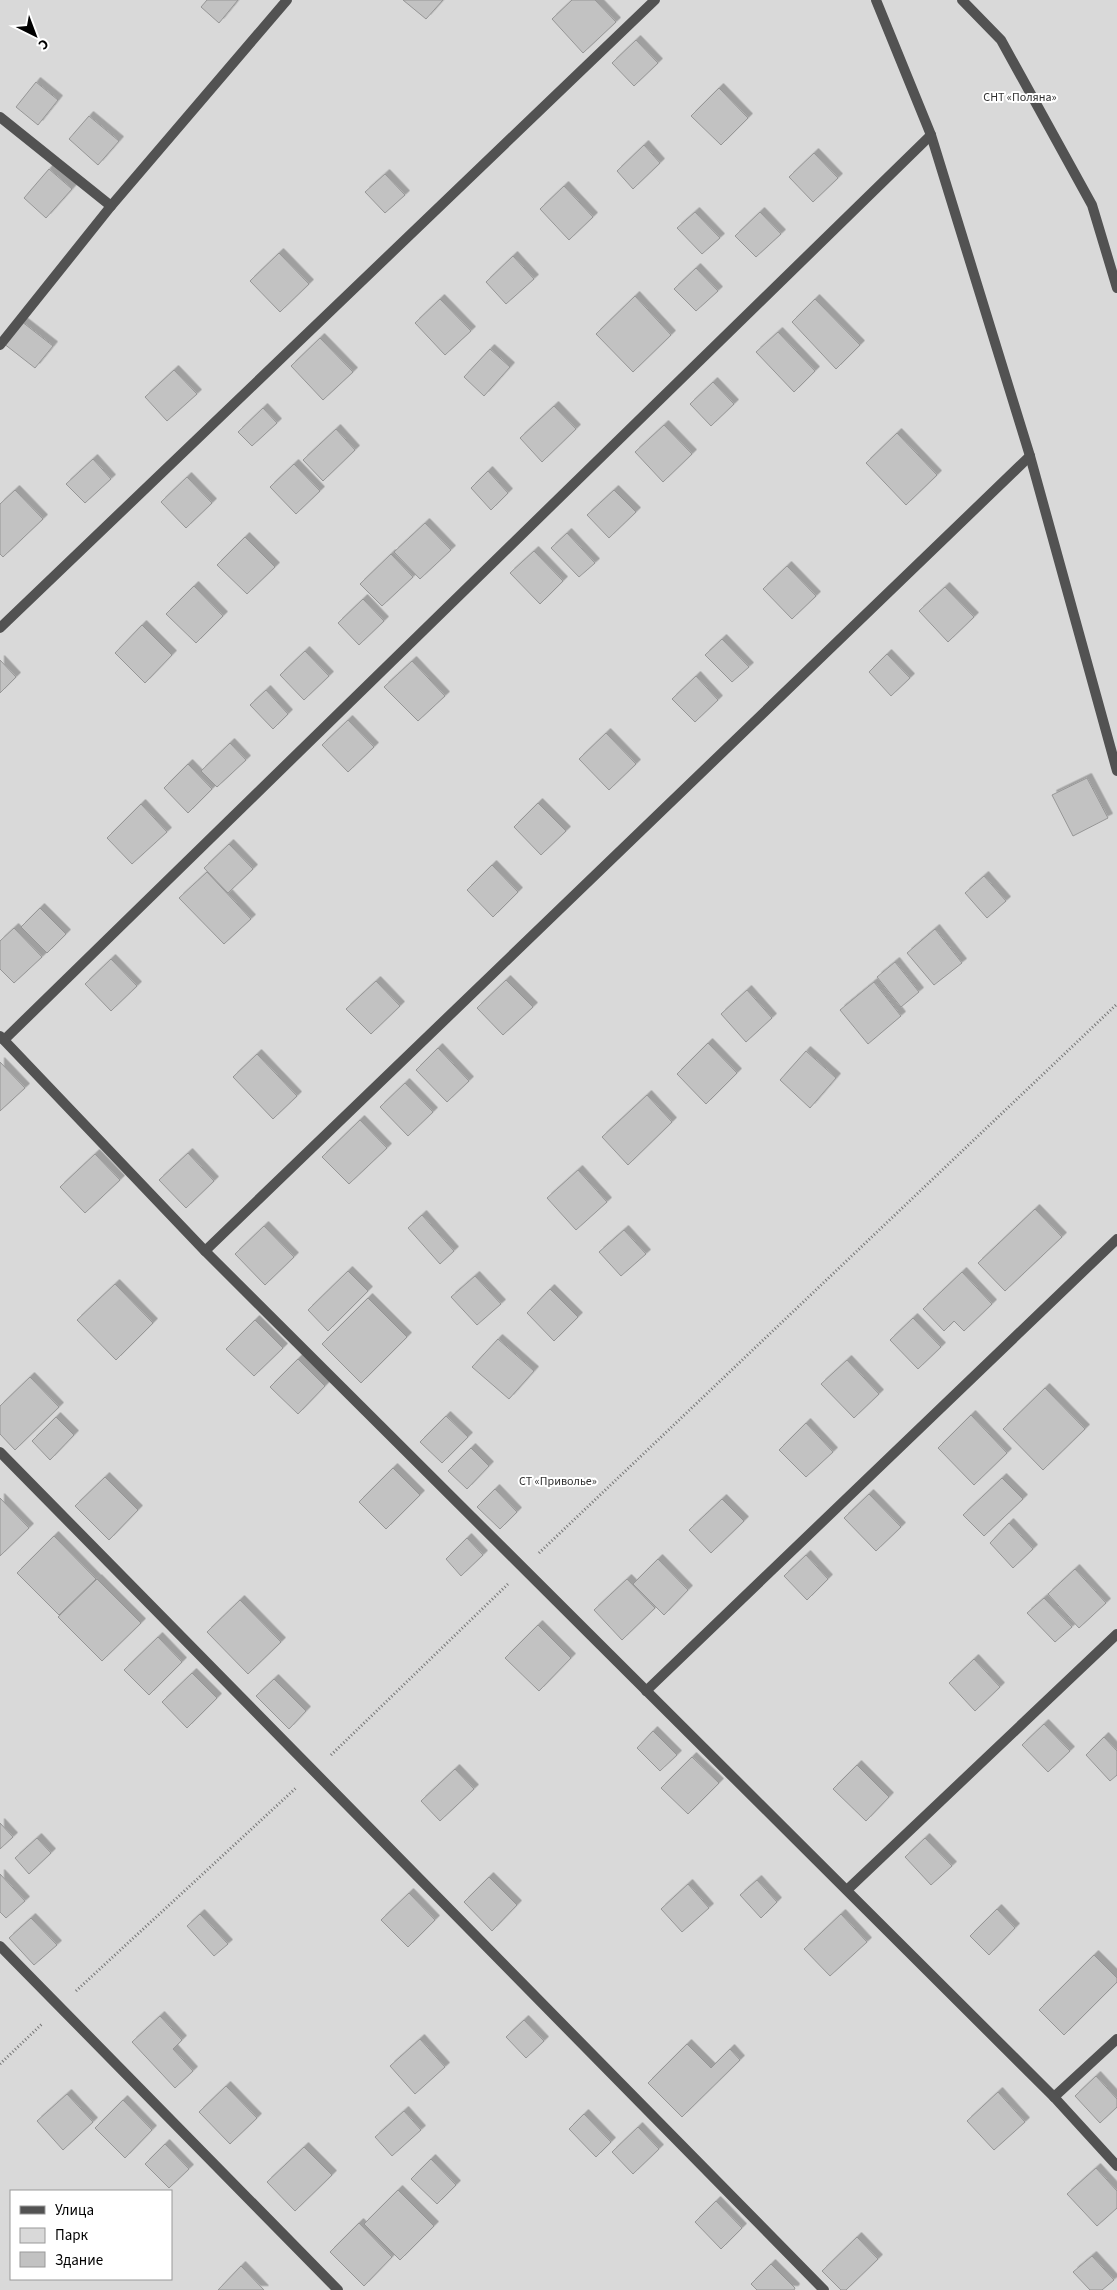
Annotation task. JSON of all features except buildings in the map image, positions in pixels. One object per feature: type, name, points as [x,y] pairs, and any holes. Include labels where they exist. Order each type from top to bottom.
[{"type":"street","points":[[0,345],[111,206],[287,0]]},
{"type":"street","points":[[0,628],[655,0]]},
{"type":"street","points":[[876,0],[930,135],[1030,456],[1117,771]]},
{"type":"street","points":[[962,0],[1001,40],[1092,205],[1117,288]]},
{"type":"street","points":[[0,117],[111,206]]},
{"type":"street","points":[[930,135],[2,1038],[204,1251],[1054,2097],[1117,2166]]},
{"type":"street","points":[[204,1251],[1030,456]]},
{"type":"street","points":[[646,1691],[1117,1239]]},
{"type":"street","points":[[0,1452],[824,2290]]},
{"type":"street","points":[[846,1890],[1117,1634]]},
{"type":"street","points":[[0,1946],[338,2290]]},
{"type":"street","points":[[1054,2097],[1117,2039]]},
{"type":"path","points":[[0,2064],[60,2006],[315,1771],[523,1569],[1117,1004]]},
{"type":"green space","name":"СТ «Приволье»","points":[[0,0],[1117,0],[1117,2290],[0,2290]]},
{"type":"park label","name":"СНТ «Поляна»","points":[[1020,97]]}]
